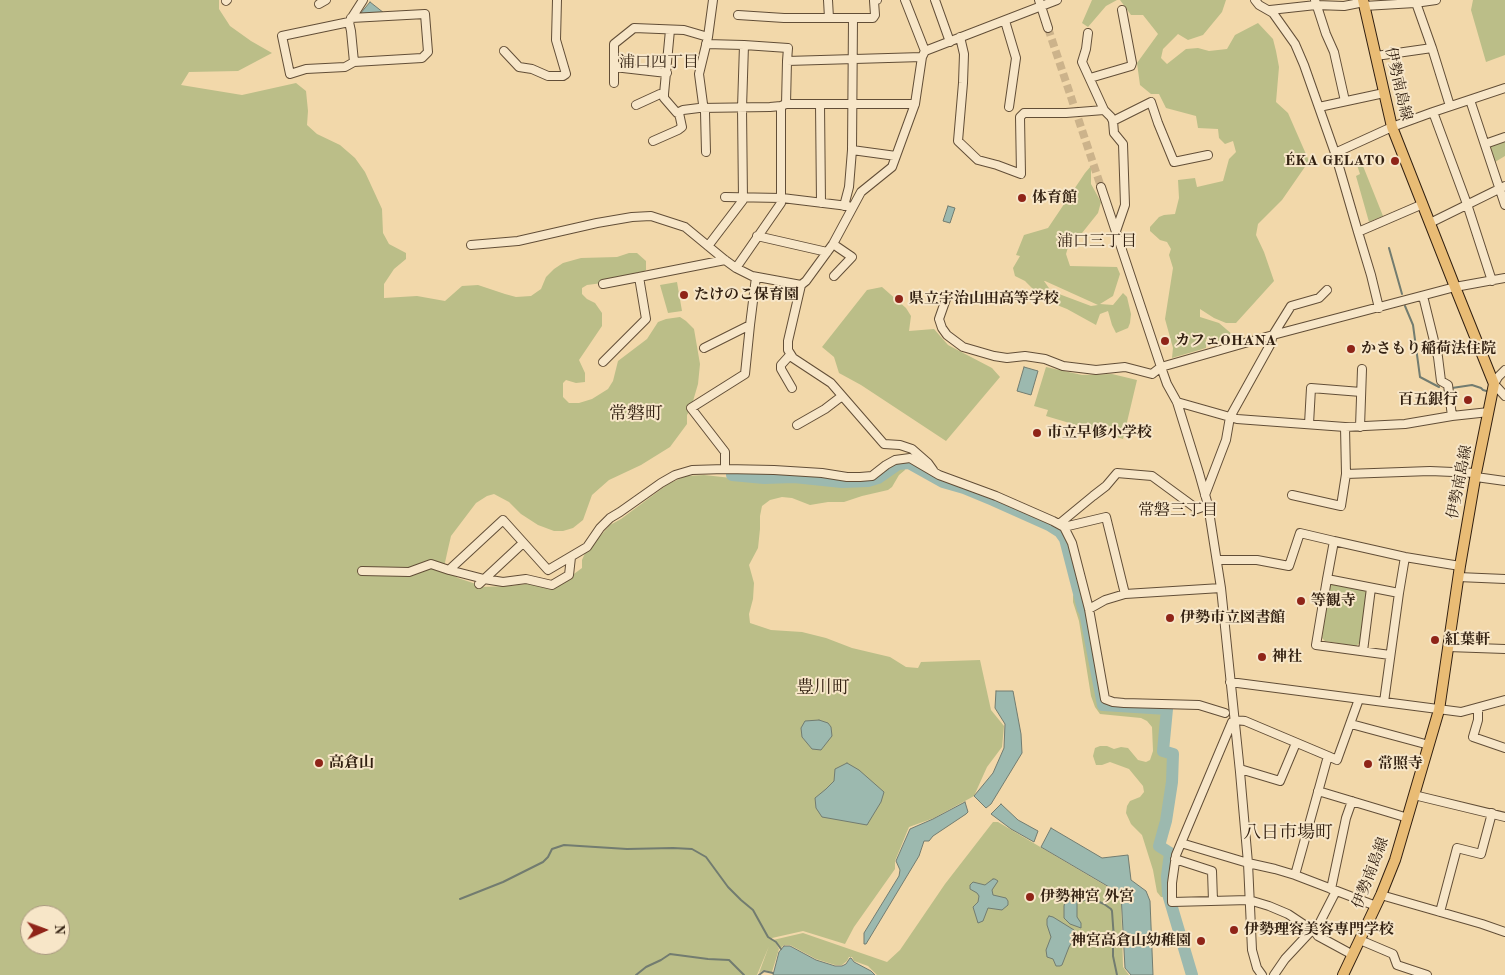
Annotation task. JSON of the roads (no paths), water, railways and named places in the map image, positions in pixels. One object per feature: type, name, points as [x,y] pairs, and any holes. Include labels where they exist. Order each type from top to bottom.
[{"type":"main road","name":"伊勢南島線","points":[[1343,975],[1381,895],[1395,860],[1439,710],[1458,577],[1494,384],[1392,128],[1364,3]]},
{"type":"street","points":[[354,62],[350,20],[363,0]]},
{"type":"street","points":[[504,52],[519,67],[548,76],[563,76],[566,74],[556,40],[556,0]]},
{"type":"street","points":[[706,152],[704,108],[699,74],[707,40],[713,0]]},
{"type":"street","points":[[828,0],[829,18]]},
{"type":"street","points":[[738,15],[784,18],[873,18],[875,15],[874,1],[877,0]]},
{"type":"street","points":[[905,0],[923,54],[915,104],[892,167],[866,188],[857,199],[833,244],[801,285],[788,341],[788,350],[790,355],[831,383],[884,444],[900,445],[912,449],[928,463],[934,472]]},
{"type":"street","points":[[935,0],[950,42]]},
{"type":"street","points":[[787,61],[923,54],[960,37],[1005,21],[1040,3],[1057,0]]},
{"type":"street","points":[[1255,0],[1259,5],[1270,10],[1315,3],[1344,6],[1364,3],[1436,0]]},
{"type":"street","points":[[1284,0],[1286,9]]},
{"type":"street","points":[[1415,2],[1450,106]]},
{"type":"street","points":[[1040,3],[1048,28]]},
{"type":"street","points":[[1315,3],[1334,52],[1345,101]]},
{"type":"street","points":[[1090,78],[1131,66],[1122,10]]},
{"type":"street","points":[[1270,10],[1295,44],[1304,65],[1335,152],[1372,275],[1379,308]]},
{"type":"street","points":[[425,14],[428,52],[422,58],[354,62],[345,67],[306,69],[290,74],[282,36],[350,20],[425,14]]},
{"type":"street","points":[[844,206],[849,187],[852,150],[853,18]]},
{"type":"street","points":[[1005,21],[1016,58],[1009,107]]},
{"type":"street","points":[[614,84],[614,44],[634,28],[684,30],[707,40],[788,48],[781,203],[736,268]]},
{"type":"street","points":[[670,30],[664,98],[674,112],[679,113],[683,110],[704,108],[784,105],[915,104]]},
{"type":"street","points":[[1088,34],[1086,49],[1082,59],[1104,110],[1113,121],[1114,133],[1123,144],[1125,205],[1116,231]]},
{"type":"street","points":[[960,37],[964,54],[958,141],[978,160],[1021,174],[1020,116],[1024,114],[1104,110]]},
{"type":"street","points":[[708,246],[742,200],[744,45]]},
{"type":"street","points":[[1376,56],[1432,48]]},
{"type":"street","points":[[614,67],[666,73]]},
{"type":"street","points":[[1335,152],[1433,112],[1505,88]]},
{"type":"street","points":[[1319,107],[1384,93]]},
{"type":"street","points":[[636,105],[664,94]]},
{"type":"street","points":[[1470,100],[1502,187],[1505,205]]},
{"type":"street","points":[[1113,121],[1151,102],[1174,162],[1208,155]]},
{"type":"street","points":[[820,104],[820,203]]},
{"type":"street","points":[[1433,112],[1467,204],[1492,281]]},
{"type":"street","points":[[653,141],[682,127],[679,113]]},
{"type":"street","points":[[1485,144],[1505,137]]},
{"type":"street","points":[[852,150],[896,156]]},
{"type":"street","points":[[1101,187],[1167,384],[1177,402],[1208,505],[1218,560],[1240,769],[1248,863],[1252,950],[1257,968],[1262,975]]},
{"type":"street","points":[[1430,223],[1502,187]]},
{"type":"street","points":[[725,197],[782,198],[852,207]]},
{"type":"street","points":[[1358,232],[1423,204]]},
{"type":"street","points":[[471,246],[518,241],[597,223],[651,216],[685,227],[736,268],[756,277],[801,285]]},
{"type":"street","points":[[758,236],[827,252]]},
{"type":"street","points":[[833,244],[852,257],[834,276]]},
{"type":"street","points":[[604,284],[725,260]]},
{"type":"street","points":[[603,362],[646,319],[639,277]]},
{"type":"street","points":[[725,469],[725,452],[691,408],[745,374],[756,277]]},
{"type":"street","points":[[946,299],[939,320],[942,328],[947,335],[963,346],[978,352],[1007,358],[1025,356],[1045,359],[1063,366],[1096,370],[1125,366],[1152,374],[1161,367],[1273,335],[1455,287],[1505,278]]},
{"type":"street","points":[[1205,494],[1226,440],[1230,417],[1270,345],[1273,335],[1291,306],[1319,298],[1327,290]]},
{"type":"street","points":[[1423,296],[1438,357],[1441,381],[1448,385],[1452,416]]},
{"type":"street","points":[[704,348],[750,325]]},
{"type":"street","points":[[790,355],[781,365],[780,369],[792,388]]},
{"type":"street","points":[[1360,427],[1362,370]]},
{"type":"street","points":[[1505,370],[1494,384],[1505,396]]},
{"type":"street","points":[[1309,424],[1311,388],[1361,392]]},
{"type":"street","points":[[797,425],[826,410],[842,396]]},
{"type":"street","points":[[1177,402],[1237,419],[1344,427],[1405,424],[1489,412]]},
{"type":"street","points":[[1292,495],[1341,506],[1346,474],[1344,427]]},
{"type":"street","points":[[449,570],[503,520],[548,570],[587,547],[600,528],[610,518],[661,483],[676,475],[692,470],[774,470],[866,477],[875,475],[890,462],[904,458],[914,459],[934,472],[996,496],[1062,526],[1106,517],[1125,594]]},
{"type":"street","points":[[1346,474],[1430,471],[1476,475],[1505,481]]},
{"type":"street","points":[[1062,526],[1092,496],[1106,486],[1117,473],[1152,476],[1197,509],[1208,505]]},
{"type":"street","points":[[1062,526],[1072,544],[1089,609],[1105,699],[1124,703],[1199,705],[1225,712]]},
{"type":"street","points":[[1218,560],[1257,560],[1289,566],[1300,533],[1405,557],[1460,566]]},
{"type":"street","points":[[1334,541],[1316,645],[1390,655]]},
{"type":"street","points":[[481,582],[524,543]]},
{"type":"street","points":[[362,571],[409,572],[431,564],[481,582],[526,579],[552,585],[569,575],[571,557]]},
{"type":"street","points":[[1384,702],[1405,557]]},
{"type":"street","points":[[1458,577],[1505,579]]},
{"type":"street","points":[[1327,579],[1399,593]]},
{"type":"street","points":[[1089,609],[1105,600],[1125,594],[1221,588]]},
{"type":"street","points":[[1363,651],[1371,588]]},
{"type":"street","points":[[1448,647],[1505,649]]},
{"type":"street","points":[[1230,682],[1461,712],[1505,700]]},
{"type":"street","points":[[1235,720],[1245,721],[1337,760],[1359,698]]},
{"type":"street","points":[[1478,708],[1478,720],[1473,736],[1505,748]]},
{"type":"street","points":[[1235,720],[1229,728],[1175,859],[1172,902],[1249,900],[1288,914],[1353,955]]},
{"type":"street","points":[[1351,724],[1429,745]]},
{"type":"street","points":[[1240,769],[1280,781],[1296,743]]},
{"type":"street","points":[[1295,875],[1328,756]]},
{"type":"street","points":[[1318,791],[1408,818]]},
{"type":"street","points":[[1414,795],[1505,817]]},
{"type":"street","points":[[1274,975],[1286,959],[1313,931],[1334,890],[1336,864],[1352,801]]},
{"type":"street","points":[[1440,912],[1457,848],[1481,854],[1492,813]]},
{"type":"street","points":[[1181,843],[1295,875],[1376,906]]},
{"type":"street","points":[[1175,859],[1212,871],[1213,901]]},
{"type":"street","points":[[1381,895],[1505,932]]},
{"type":"street","points":[[1360,940],[1393,954],[1397,964],[1427,975]]},
{"type":"water","points":[[370,2],[384,13],[360,14]]},
{"type":"water","points":[[948,206],[955,208],[950,223],[943,221]]},
{"type":"water","points":[[1024,367],[1038,371],[1031,395],[1017,391]]},
{"type":"water","points":[[996,691],[1013,691],[1021,734],[1022,753],[991,804],[986,808],[974,796],[993,773],[1004,748],[1005,724],[995,708]]},
{"type":"water","points":[[819,720],[828,723],[831,727],[832,736],[821,750],[812,749],[802,737],[801,728],[805,721]]},
{"type":"water","points":[[847,763],[859,770],[884,792],[881,802],[867,825],[822,817],[816,808],[815,798],[834,781],[835,769]]},
{"type":"water","points":[[965,802],[968,812],[966,814],[933,836],[929,841],[924,841],[919,856],[866,944],[864,944],[864,933],[899,876],[900,870],[896,861],[910,829]]},
{"type":"water","points":[[1001,804],[1018,820],[1038,831],[1034,842],[1011,829],[991,814]]},
{"type":"water","points":[[1051,828],[1102,858],[1128,855],[1131,880],[1146,891],[1150,901],[1153,975],[1131,975],[1125,968],[1121,894],[1041,847]]},
{"type":"water","points":[[993,879],[998,881],[992,890],[993,895],[1006,898],[1008,905],[1002,910],[988,908],[983,921],[978,923],[973,907],[978,902],[979,896],[970,889],[970,885],[973,882],[985,885]]},
{"type":"water","points":[[1077,895],[1090,896],[1089,899],[1077,903],[1077,917],[1081,923],[1081,928],[1070,924],[1064,918],[1066,897]]},
{"type":"water","points":[[1049,916],[1077,933],[1060,966],[1056,966],[1053,959],[1047,957],[1046,950],[1051,937],[1047,925]]},
{"type":"water","points":[[784,946],[790,946],[816,960],[835,966],[846,964],[851,958],[854,962],[875,975],[773,975],[779,952]]},
{"type":"waterway","points":[[1389,248],[1402,294]]},
{"type":"waterway","points":[[1405,306],[1413,325],[1420,377],[1439,387]]},
{"type":"waterway","points":[[1452,388],[1472,385],[1490,392]]},
{"type":"waterway","points":[[732,475],[764,478],[794,477],[842,482],[868,481],[878,478],[898,464],[909,463],[943,482],[993,500],[1049,525],[1060,532],[1065,539],[1085,612],[1103,705],[1167,709],[1163,751],[1173,754],[1172,782],[1166,821],[1159,846],[1170,853],[1167,876],[1168,894],[1192,975]]},
{"type":"waterway","points":[[460,899],[503,882],[543,862],[552,849],[564,845],[627,849],[692,849],[706,857],[728,887],[753,910],[768,937],[776,942],[781,949]]},
{"type":"waterway","points":[[1090,898],[1104,904],[1112,911],[1113,956],[1117,975]]},
{"type":"waterway","points":[[636,975],[646,967],[670,954],[729,960],[744,975]]},
{"type":"waterway","points":[[759,975],[764,971],[773,973]]},
{"type":"tunnel","points":[[1048,28],[1101,187]]},
{"type":"place","name":"ÉKA GELATO","points":[[1395,161]]},
{"type":"place","name":"体育館","points":[[1022,198]]},
{"type":"place","name":"たけのこ保育園","points":[[684,295]]},
{"type":"place","name":"県立宇治山田高等学校","points":[[899,299]]},
{"type":"place","name":"カフェOHANA","points":[[1165,341]]},
{"type":"place","name":"かさもり稲荷法住院","points":[[1351,349]]},
{"type":"place","name":"百五銀行","points":[[1468,400]]},
{"type":"place","name":"市立早修小学校","points":[[1037,433]]},
{"type":"place","name":"等観寺","points":[[1301,601]]},
{"type":"place","name":"伊勢市立図書館","points":[[1170,618]]},
{"type":"place","name":"紅葉軒","points":[[1435,640]]},
{"type":"place","name":"神社","points":[[1262,657]]},
{"type":"place","name":"高倉山","points":[[319,763]]},
{"type":"place","name":"常照寺","points":[[1368,764]]},
{"type":"place","name":"伊勢神宮 外宮","points":[[1030,897]]},
{"type":"place","name":"伊勢理容美容専門学校","points":[[1234,930]]},
{"type":"place","name":"神宮高倉山幼稚園","points":[[1201,941]]},
{"type":"district","name":"浦口四丁目","points":[[659,63]]},
{"type":"district","name":"浦口三丁目","points":[[1097,242]]},
{"type":"district","name":"常磐町","points":[[636,414]]},
{"type":"district","name":"常磐三丁目","points":[[1178,511]]},
{"type":"district","name":"豊川町","points":[[823,688]]},
{"type":"district","name":"八日市場町","points":[[1288,833]]}]
